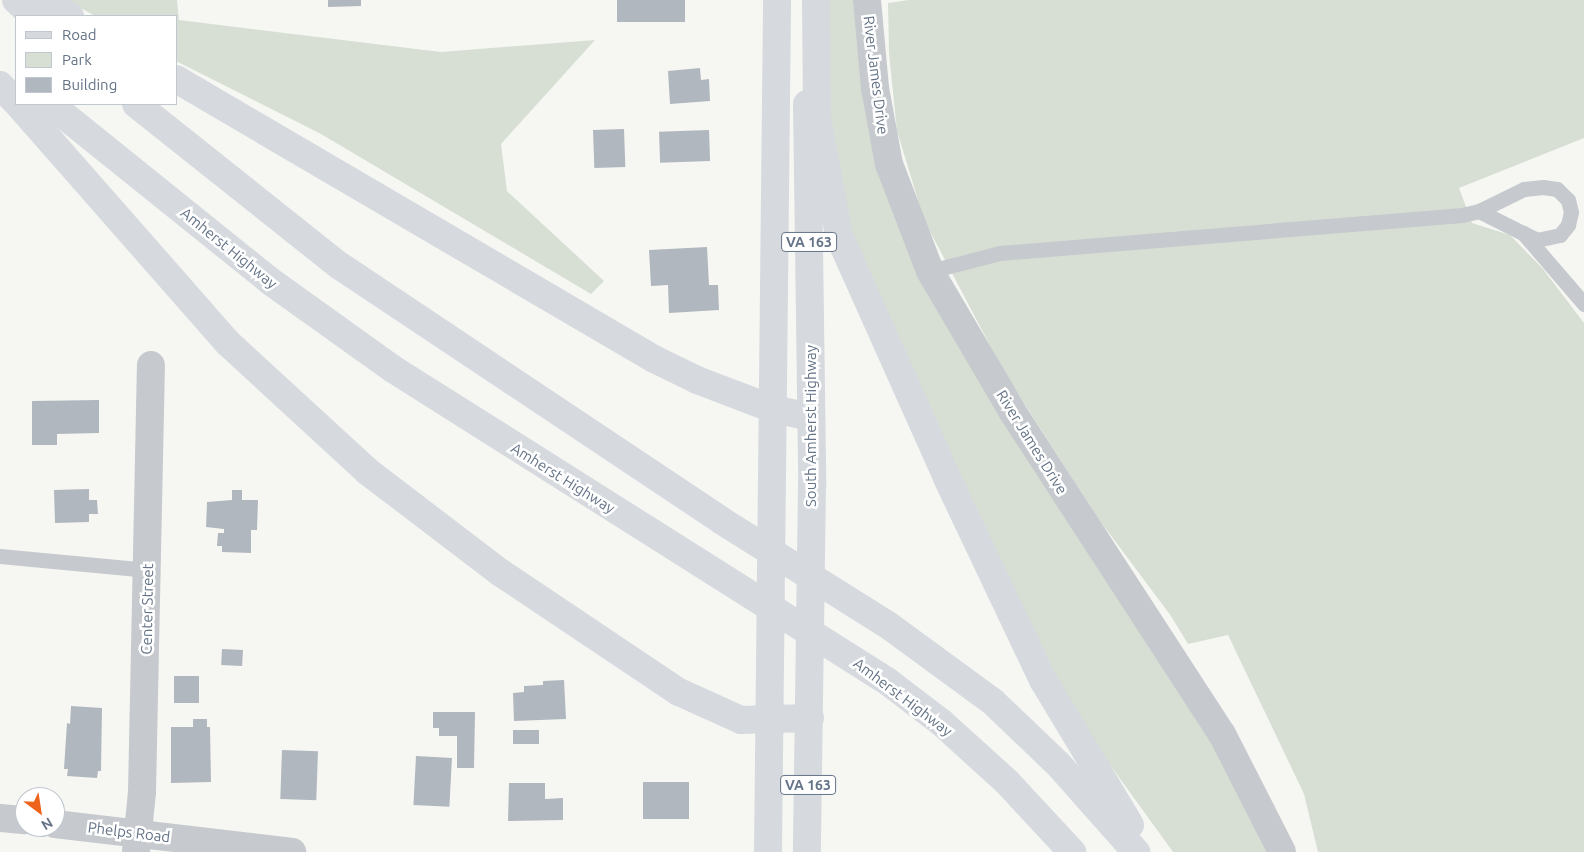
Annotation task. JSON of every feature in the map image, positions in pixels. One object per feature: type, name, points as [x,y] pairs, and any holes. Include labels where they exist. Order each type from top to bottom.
[{"type":"main road","points":[[16,0],[33,15]]},
{"type":"main road","points":[[45,0],[68,15]]},
{"type":"main road","name":"VA 163","points":[[768,852],[777,0]]},
{"type":"main road","name":"South Amherst Highway","points":[[805,0],[812,485],[807,852]]},
{"type":"main road","points":[[816,0],[817,118],[839,236],[947,478],[1043,680],[1146,852]]},
{"type":"main road","points":[[0,64],[15,76]]},
{"type":"main road","points":[[178,80],[654,358],[697,380],[773,409],[811,417]]},
{"type":"main road","points":[[0,85],[15,101]]},
{"type":"main road","points":[[19,105],[228,343],[367,471],[502,573],[679,692],[741,720],[769,721],[810,718]]},
{"type":"main road","name":"Amherst Highway","points":[[51,105],[270,281],[394,369],[520,452],[786,615],[887,681],[942,723],[1007,782],[1072,852]]},
{"type":"main road","points":[[137,105],[340,266],[722,521],[888,624],[992,701],[1058,764],[1136,852]]},
{"type":"street","name":"River James Drive","points":[[867,0],[875,88],[889,164],[930,271],[1012,412],[1222,734],[1282,852]]},
{"type":"street","name":"Center Street","points":[[137,842],[148,570],[152,365]]},
{"type":"street","points":[[0,818],[15,819]]},
{"type":"street","name":"Phelps Road","points":[[65,826],[137,842],[292,852]]},
{"type":"lane","points":[[930,271],[1000,253],[1354,225],[1479,211],[1524,189],[1544,187],[1557,189],[1568,200],[1571,212],[1568,225],[1560,235],[1537,240],[1479,211]]},
{"type":"lane","points":[[1523,233],[1584,304]]},
{"type":"lane","points":[[0,556],[148,570]]},
{"type":"green space","points":[[67,0],[177,0],[179,20],[441,52],[595,40],[501,144],[507,191],[604,281],[591,294],[321,134],[178,62],[178,15],[93,15]]},
{"type":"green space","points":[[826,0],[856,0],[873,144],[1189,696],[1271,852],[1173,852],[1079,722],[1042,659],[890,334],[846,217],[835,166],[826,65]]},
{"type":"green space","points":[[909,0],[1584,0],[1584,138],[1459,188],[1472,223],[1510,235],[1543,269],[1584,323],[1584,852],[1318,852],[1304,794],[1228,635],[1188,644],[1171,616],[1100,521],[1004,372],[924,220],[897,131],[889,53],[888,3]]},
{"type":"building","points":[[328,0],[361,0],[361,6],[328,7]]},
{"type":"building","points":[[617,0],[685,0],[685,22],[617,22]]},
{"type":"building","points":[[700,68],[701,80],[709,79],[710,101],[670,104],[668,71]]},
{"type":"building","points":[[624,129],[625,167],[594,168],[593,130]]},
{"type":"building","points":[[709,130],[710,161],[660,163],[659,132]]},
{"type":"building","points":[[707,247],[709,285],[718,285],[719,310],[669,313],[668,285],[651,286],[649,250]]},
{"type":"building","points":[[99,400],[99,433],[57,434],[57,445],[32,445],[32,401]]},
{"type":"building","points":[[89,489],[89,500],[97,500],[98,514],[89,514],[89,522],[55,523],[54,490]]},
{"type":"building","points":[[232,490],[242,490],[242,500],[258,500],[257,530],[251,530],[251,553],[222,552],[222,546],[217,546],[218,533],[224,533],[224,529],[206,527],[207,502],[232,500]]},
{"type":"building","points":[[222,649],[243,650],[242,666],[221,665]]},
{"type":"building","points":[[174,676],[199,676],[199,703],[174,703]]},
{"type":"building","points":[[564,680],[566,719],[514,721],[513,693],[524,692],[524,686],[543,685],[543,681]]},
{"type":"building","points":[[71,706],[102,708],[101,771],[98,771],[97,778],[67,776],[68,769],[64,769],[67,723],[70,724]]},
{"type":"building","points":[[433,712],[475,712],[474,768],[457,768],[457,736],[439,736],[439,728],[433,728]]},
{"type":"building","points":[[193,719],[207,719],[207,727],[210,727],[211,782],[171,783],[171,727],[193,727]]},
{"type":"building","points":[[513,730],[539,730],[539,744],[513,744]]},
{"type":"building","points":[[282,750],[318,751],[316,800],[280,799]]},
{"type":"building","points":[[416,756],[452,758],[449,807],[413,805]]},
{"type":"building","points":[[643,782],[689,782],[689,819],[643,819]]},
{"type":"building","points":[[509,783],[545,783],[545,799],[563,798],[563,820],[508,821]]}]
